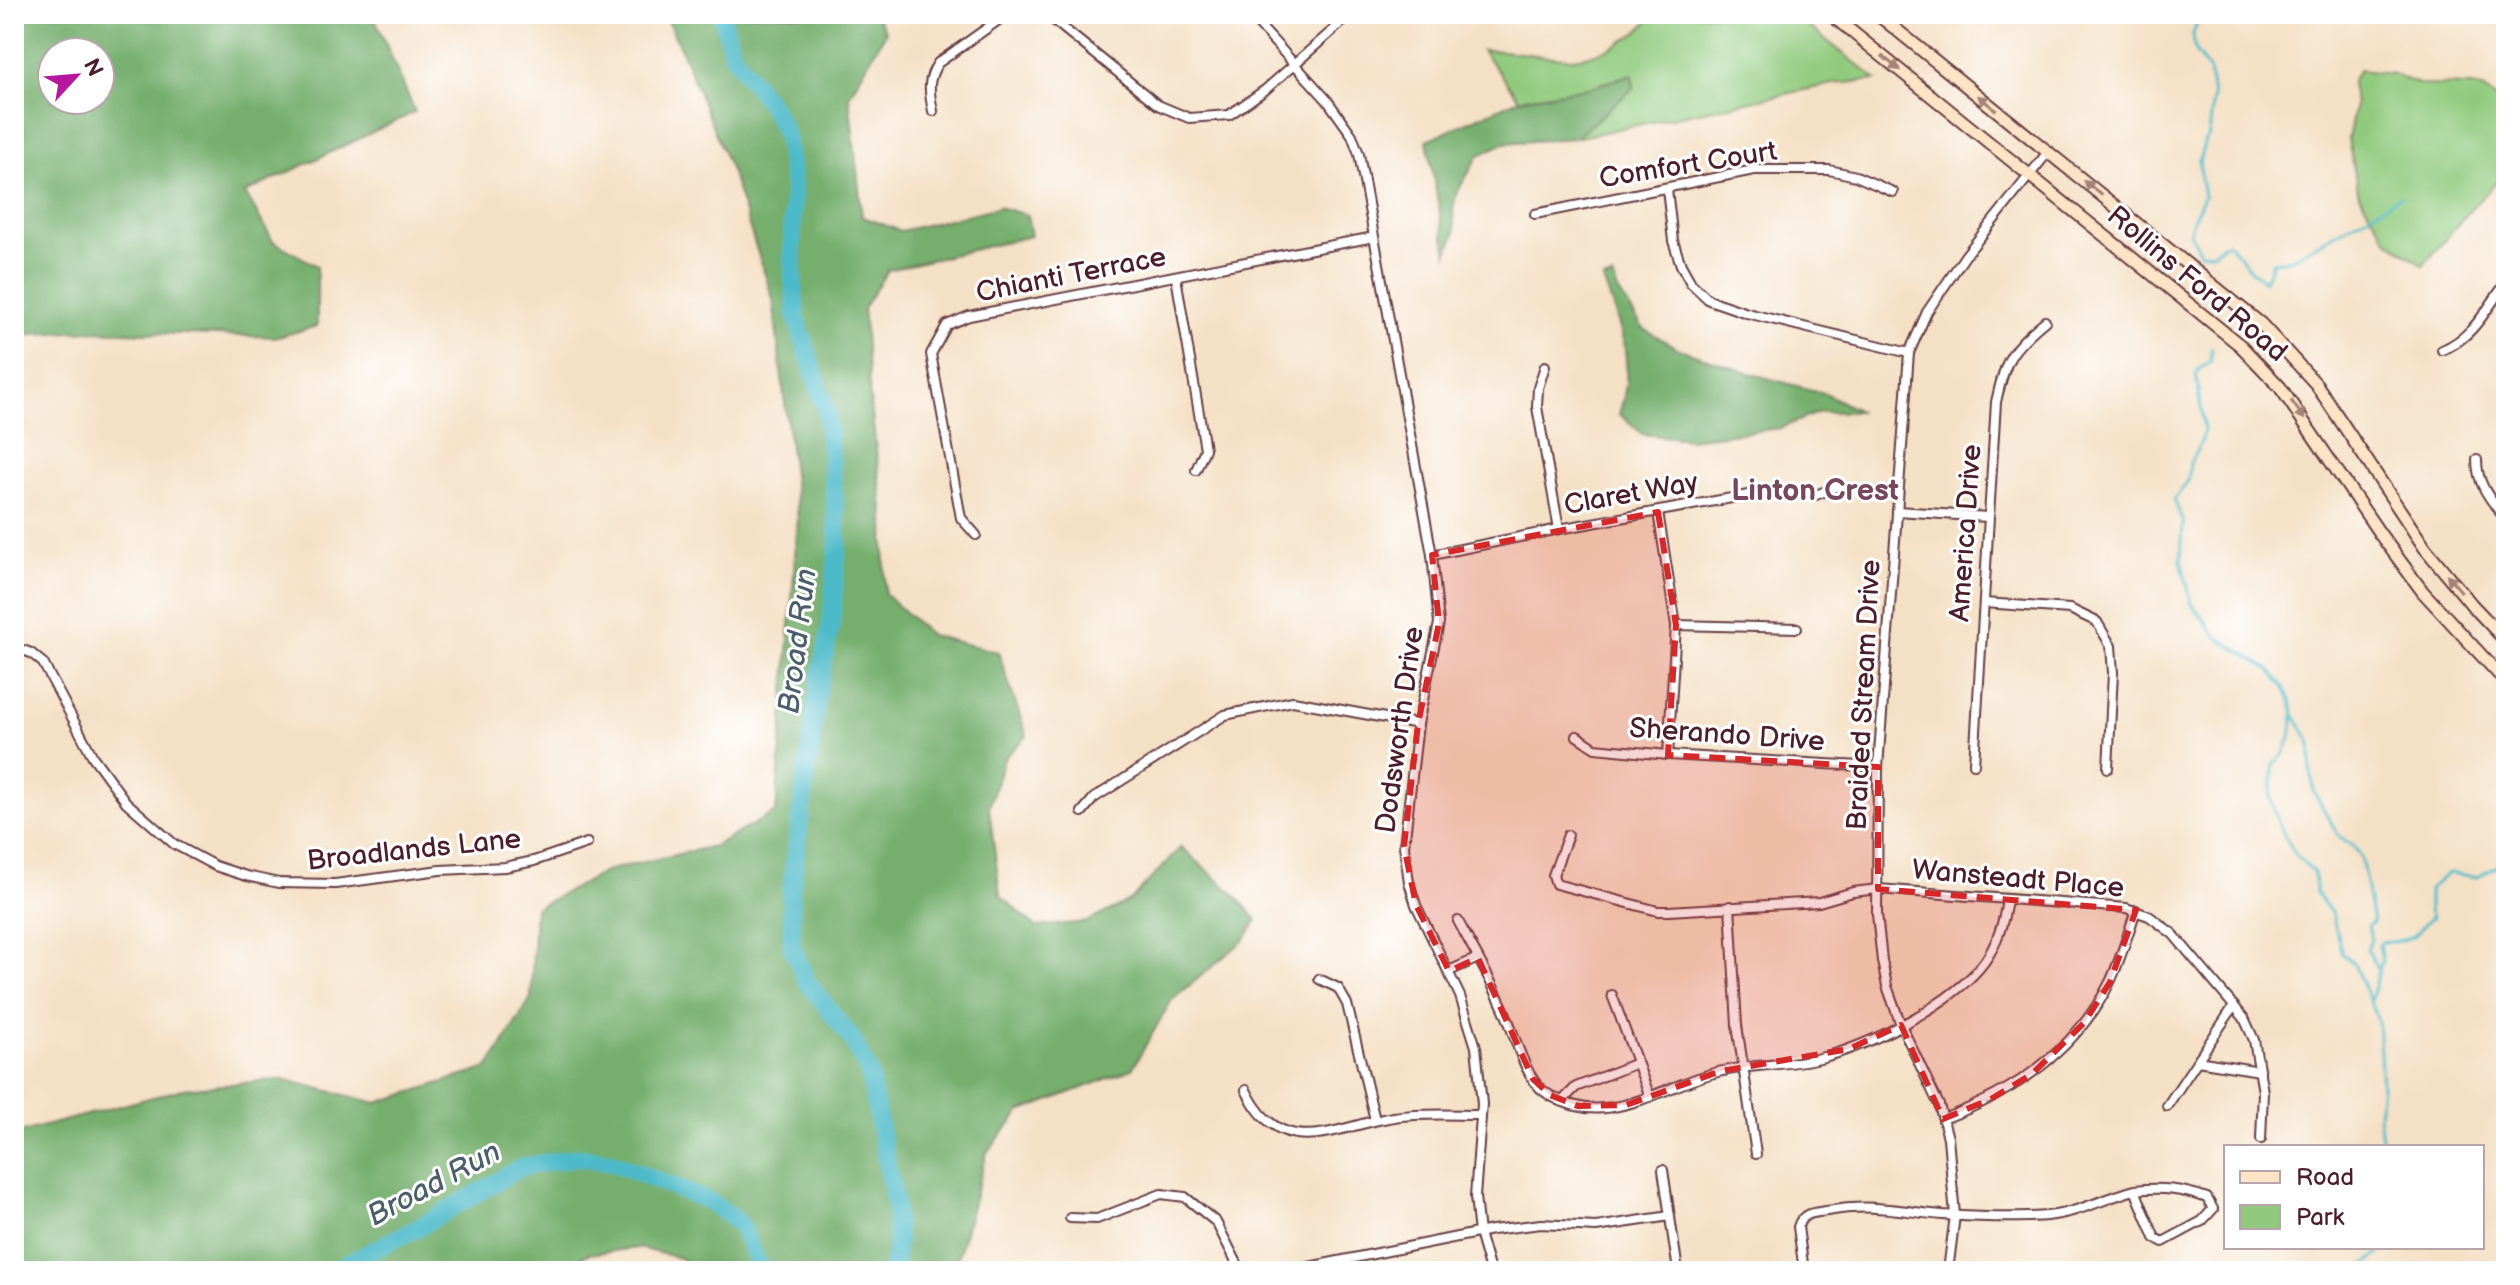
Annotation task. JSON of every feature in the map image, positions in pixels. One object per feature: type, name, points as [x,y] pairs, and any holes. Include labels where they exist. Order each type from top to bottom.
[{"type":"main road","name":"Rollins Ford Road","points":[[1830,14],[2215,325],[2265,370],[2301,413],[2380,534],[2423,592],[2506,682]]},
{"type":"main road","name":"Rollins Ford Road","points":[[1877,14],[2233,300],[2290,354],[2333,409],[2425,548],[2506,641]]},
{"type":"street","points":[[933,111],[929,85],[931,73],[938,63],[1007,14]]},
{"type":"street","points":[[1046,14],[1158,105],[1189,118],[1229,115],[1265,90],[1348,14]]},
{"type":"street","name":"Dodsworth Drive","points":[[1249,14],[1327,100],[1352,135],[1359,154],[1432,555],[1439,623],[1418,724],[1405,827],[1407,869],[1416,905],[1449,971],[1476,1047],[1481,1115],[1475,1178],[1479,1233],[1490,1271]]},
{"type":"street","points":[[2496,14],[2506,19]]},
{"type":"street","name":"Braided Stream Drive","points":[[1948,1271],[1955,1215],[1952,1158],[1930,1083],[1901,1025],[1882,961],[1878,925],[1878,767],[1909,353],[1935,301],[1965,256],[2048,152]]},
{"type":"street","name":"Comfort Court","points":[[1535,214],[1754,170],[1829,170],[1856,176],[1893,192]]},
{"type":"street","points":[[1667,189],[1673,241],[1681,265],[1691,283],[1709,300],[1747,313],[1909,353]]},
{"type":"street","name":"Chianti Terrace","points":[[976,535],[961,518],[931,354],[947,325],[969,316],[1374,237]]},
{"type":"street","points":[[1176,277],[1205,449],[1196,470]]},
{"type":"street","points":[[2442,350],[2472,332],[2506,283]]},
{"type":"street","name":"America Drive","points":[[1974,764],[1996,402],[2005,364],[2018,343],[2045,321]]},
{"type":"street","points":[[1545,366],[1538,388],[1537,407],[1559,529]]},
{"type":"street","points":[[2477,460],[2477,475],[2484,490],[2506,520]]},
{"type":"street","name":"Claret Way","points":[[1432,555],[1754,494],[1816,495],[1838,486]]},
{"type":"street","points":[[1897,511],[1988,517]]},
{"type":"street","points":[[1658,512],[1676,625],[1668,755]]},
{"type":"street","points":[[1984,603],[2070,609],[2097,622],[2111,646],[2113,673],[2108,768]]},
{"type":"street","points":[[1676,625],[1797,628]]},
{"type":"street","name":"Broadlands Lane","points":[[14,647],[31,653],[43,663],[93,757],[126,802],[166,838],[215,866],[279,883],[335,884],[440,870],[471,871],[505,867],[587,843]]},
{"type":"street","points":[[1082,812],[1094,798],[1225,715],[1293,701],[1418,724]]},
{"type":"street","name":"Sherando Drive","points":[[1577,736],[1595,748],[1878,767]]},
{"type":"street","name":"Wansteadt Place","points":[[1568,835],[1553,875],[1553,880],[1560,886],[1658,911],[1819,902],[1853,892],[1878,889],[2136,910],[2173,934],[2250,1029],[2260,1071],[2264,1113],[2261,1139]]},
{"type":"street","points":[[1458,921],[1502,1005],[1533,1079],[1550,1095],[1562,1101],[1610,1108],[1650,1097],[1700,1077],[1820,1058],[1849,1049],[1901,1025],[1943,1000],[1978,970],[2001,930],[2007,899]]},
{"type":"street","points":[[1730,906],[1742,1068],[1756,1154]]},
{"type":"street","points":[[1943,1119],[2014,1087],[2070,1040],[2110,982],[2136,910]]},
{"type":"street","points":[[1449,971],[1478,958]]},
{"type":"street","points":[[1319,979],[1338,988],[1347,1004],[1375,1120]]},
{"type":"street","points":[[1612,995],[1650,1097]]},
{"type":"street","points":[[2167,1106],[2234,1006]]},
{"type":"street","points":[[2197,1061],[2260,1071]]},
{"type":"street","points":[[1562,1101],[1576,1087],[1637,1063]]},
{"type":"street","points":[[1246,1090],[1260,1113],[1271,1123],[1294,1133],[1324,1135],[1375,1120],[1410,1115],[1481,1115]]},
{"type":"street","points":[[1663,1170],[1678,1271]]},
{"type":"street","points":[[1804,1271],[1798,1227],[1800,1220],[1808,1214],[1868,1206],[1955,1215],[2047,1216],[2089,1207],[2135,1190],[2154,1187],[2189,1191],[2207,1198],[2213,1209],[2202,1221],[2163,1242],[2155,1238],[2135,1190]]},
{"type":"street","points":[[1070,1218],[1097,1219],[1161,1194],[1185,1197],[1216,1222],[1241,1271]]},
{"type":"street","points":[[1289,1271],[1479,1233],[1541,1224],[1596,1227],[1670,1216]]},
{"type":"highlighted area","points":[[1658,512],[1676,625],[1668,755],[1878,767],[1878,889],[2136,910],[2110,982],[2084,1023],[2032,1074],[1991,1099],[1943,1119],[1901,1025],[1849,1049],[1721,1071],[1626,1105],[1578,1106],[1550,1095],[1533,1079],[1478,958],[1449,971],[1416,905],[1404,846],[1418,724],[1439,623],[1432,555]]},
{"type":"green space","points":[[14,14],[373,14],[415,112],[245,193],[273,241],[317,266],[317,326],[278,337],[90,331],[14,335]]},
{"type":"green space","points":[[664,14],[876,15],[886,32],[849,96],[862,217],[901,231],[999,207],[1027,215],[1031,236],[888,270],[863,308],[884,517],[885,594],[930,635],[998,652],[1027,736],[1004,758],[989,807],[1000,895],[1036,927],[1087,922],[1131,900],[1181,847],[1235,895],[1257,920],[1244,940],[1171,1001],[1132,1069],[1020,1112],[987,1152],[954,1271],[694,1271],[680,1258],[638,1248],[588,1254],[554,1271],[14,1271],[14,1149],[18,1133],[183,1089],[281,1079],[377,1103],[488,1068],[531,998],[535,908],[609,870],[714,846],[776,812],[798,518],[773,299],[731,171]]},
{"type":"green space","points":[[1653,14],[1793,14],[1877,80],[1833,84],[1575,138],[1634,87],[1632,74],[1588,88],[1519,99],[1482,50],[1560,58],[1582,57],[1617,45],[1638,31]]},
{"type":"green space","points":[[2359,70],[2393,74],[2420,85],[2471,86],[2482,89],[2506,105],[2506,174],[2423,266],[2387,239],[2359,195],[2348,139],[2355,106],[2352,81]]},
{"type":"green space","points":[[1632,74],[1634,87],[1575,138],[1504,143],[1479,155],[1456,194],[1453,210],[1455,233],[1447,254],[1427,140],[1519,99],[1588,88]]},
{"type":"green space","points":[[1613,277],[1618,291],[1643,328],[1677,348],[1745,372],[1827,394],[1860,412],[1819,412],[1781,428],[1689,439],[1643,434],[1619,414],[1624,396],[1626,362],[1620,330],[1603,280]]},
{"type":"waterway","name":"Broad Run","points":[[721,14],[733,55],[773,109],[786,136],[793,184],[792,262],[796,316],[827,414],[838,541],[831,624],[819,684],[791,890],[792,947],[807,982],[852,1039],[869,1073],[895,1204],[897,1244],[893,1271]]},
{"type":"waterway","points":[[2200,14],[2193,34],[2194,45],[2196,53],[2209,69],[2213,97],[2209,135],[2199,162],[2204,197],[2190,233],[2200,252],[2212,253],[2228,242],[2252,271],[2265,281],[2272,262],[2289,260],[2401,196]]},
{"type":"waterway","points":[[2212,348],[2210,362],[2198,370],[2196,376],[2204,430],[2202,440],[2190,463],[2188,481],[2174,499],[2183,523],[2181,560],[2192,604],[2217,637],[2271,671],[2291,702],[2294,714],[2291,738],[2285,753],[2274,764],[2270,796],[2280,827],[2295,854],[2314,873],[2316,893],[2332,914],[2342,954],[2354,964],[2378,1021],[2382,1086],[2379,1115],[2383,1145]]},
{"type":"waterway","points":[[2294,714],[2311,743],[2314,792],[2338,835],[2361,856],[2373,922],[2368,926],[2371,939],[2367,949],[2378,969]]},
{"type":"waterway","points":[[2370,1001],[2382,960],[2379,945],[2384,941],[2411,937],[2432,918],[2429,889],[2449,873],[2478,877],[2506,861]]},
{"type":"waterway","name":"Broad Run","points":[[333,1271],[419,1227],[522,1167],[578,1157],[612,1162],[710,1202],[741,1225],[761,1271]]},
{"type":"waterway","points":[[2351,1271],[2365,1265],[2385,1249]]},
{"type":"district","name":"Linton Crest","points":[[1815,491]]}]
